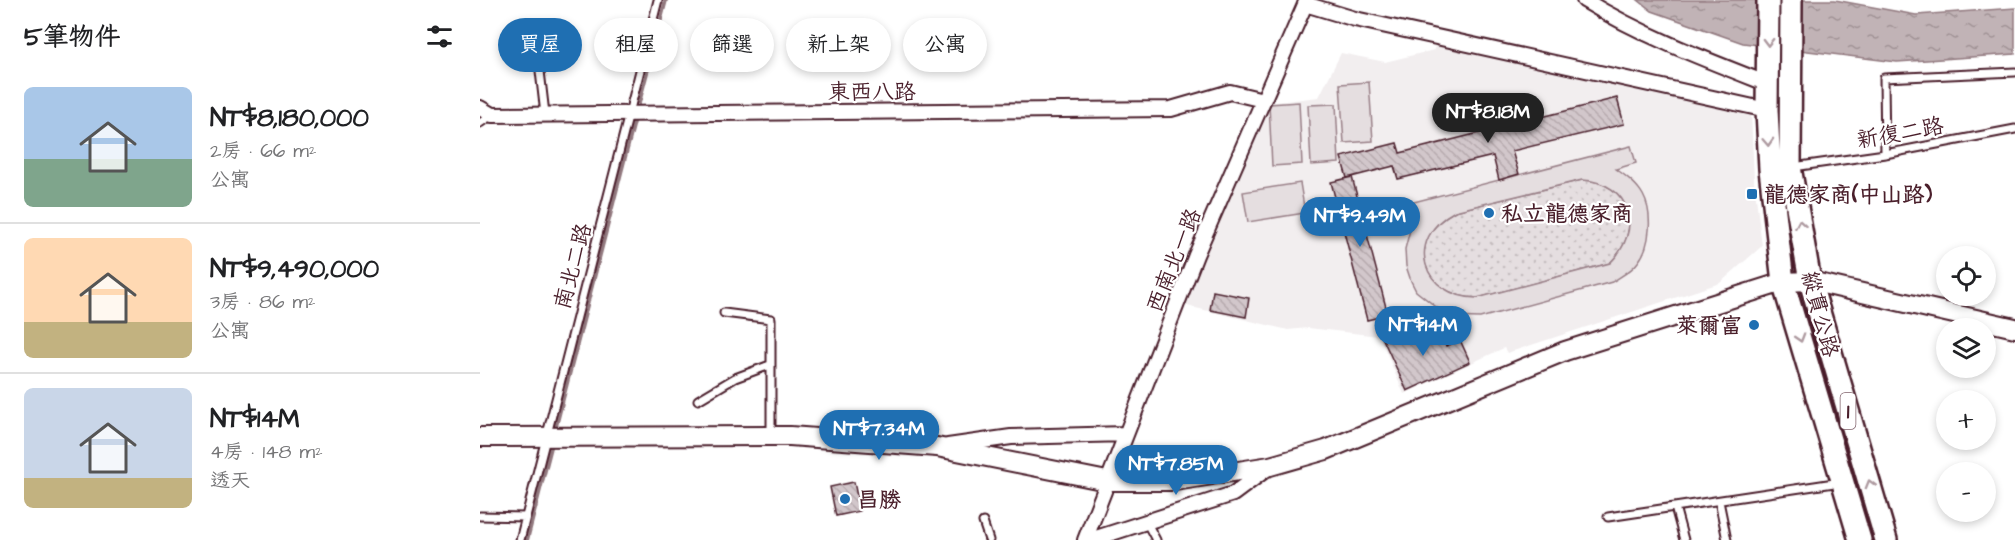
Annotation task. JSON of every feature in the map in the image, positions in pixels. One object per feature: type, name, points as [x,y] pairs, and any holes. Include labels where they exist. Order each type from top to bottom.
[{"type":"main road","name":"1","points":[[1768,0],[1768,84]]},
{"type":"main road","name":"縱貫公路","points":[[1791,0],[1790,167],[1810,281],[1886,540]]},
{"type":"main road","name":"縱貫公路","points":[[1768,84],[1770,169],[1784,282],[1860,540]]},
{"type":"main road","points":[[480,437],[771,436],[938,447],[1107,482],[1175,481],[1270,466],[1326,450],[1565,351],[1784,282],[1810,281],[2015,328]]},
{"type":"street","points":[[1584,0],[1629,27],[1666,45],[1768,84]]},
{"type":"street","points":[[1306,2],[1355,19],[1767,110]]},
{"type":"street","name":"西南北一路","points":[[1085,540],[1196,255],[1306,2]]},
{"type":"street","name":"東西八路","points":[[484,115],[1171,110],[1230,92],[1263,100]]},
{"type":"street","points":[[938,447],[1011,437],[1126,434]]},
{"type":"street","points":[[1090,540],[1233,494],[1270,466]]},
{"type":"lane","name":"南北二路","points":[[520,540],[658,0]]},
{"type":"lane","points":[[540,72],[545,114]]},
{"type":"lane","points":[[1885,154],[1884,78],[2015,72]]},
{"type":"lane","name":"新復二路","points":[[1790,167],[1885,154],[2015,129]]},
{"type":"lane","points":[[724,313],[771,319],[771,436]]},
{"type":"lane","points":[[698,400],[735,378],[770,365]]},
{"type":"lane","points":[[1608,517],[1843,482]]},
{"type":"lane","points":[[1719,501],[1727,540]]},
{"type":"lane","points":[[1675,507],[1684,540]]},
{"type":"lane","points":[[480,516],[526,517]]},
{"type":"lane","points":[[983,522],[989,540]]},
{"type":"lane","points":[[1147,523],[1156,540]]},
{"type":"shaded area","name":"私立龍德家商","points":[[1436,40],[1751,113],[1754,181],[1762,246],[1720,283],[1507,353],[1504,348],[1404,394],[1379,336],[1308,328],[1288,330],[1183,305],[1268,103],[1319,97],[1341,53],[1385,62],[1434,50]]},
{"type":"shaded area","points":[[1369,82],[1373,141],[1344,143],[1340,84]]},
{"type":"shaded area","points":[[1299,102],[1302,164],[1272,166],[1269,104]]},
{"type":"shaded area","points":[[1336,104],[1339,163],[1311,165],[1308,105]]},
{"type":"shaded area","points":[[1631,146],[1636,163],[1616,169],[1627,177],[1643,195],[1648,211],[1648,239],[1636,265],[1612,282],[1480,318],[1449,317],[1416,291],[1411,281],[1406,266],[1405,249],[1412,222],[1406,204]],"holes":[[[1582,180],[1599,183],[1612,189],[1621,198],[1627,210],[1629,223],[1621,250],[1610,263],[1477,298],[1458,295],[1443,288],[1432,277],[1426,265],[1425,251],[1429,236],[1439,223],[1455,211]]]},
{"type":"shaded area","points":[[1582,180],[1599,183],[1612,189],[1621,198],[1627,210],[1629,223],[1627,236],[1621,250],[1610,263],[1478,298],[1459,295],[1443,288],[1432,277],[1426,265],[1424,251],[1429,236],[1439,223],[1455,211]]},
{"type":"shaded area","points":[[1300,183],[1305,213],[1248,222],[1243,192]]},
{"type":"water","points":[[1638,0],[1835,0],[1916,15],[2015,8],[2015,54],[1897,62],[1743,43],[1652,11]]},
{"type":"building","points":[[1617,98],[1624,124],[1512,151],[1519,174],[1499,180],[1493,156],[1398,179],[1394,166],[1347,178],[1341,157],[1397,143],[1400,153]]},
{"type":"building","points":[[1352,177],[1388,315],[1367,320],[1331,182]]},
{"type":"building","points":[[1213,291],[1249,298],[1246,317],[1210,310]]},
{"type":"building","points":[[1408,325],[1418,346],[1441,336],[1446,346],[1460,340],[1470,362],[1407,391],[1382,337]]},
{"type":"building","name":"昌勝","points":[[854,482],[860,511],[836,516],[830,487]]},
{"type":"waterway","points":[[639,103],[666,0]]},
{"type":"waterway","points":[[556,426],[634,122]]},
{"type":"waterway","points":[[527,540],[551,447]]},
{"type":"place","name":"龍德家商(中山路)","points":[[1752,194]]},
{"type":"place","name":"私立龍德家商","points":[[1489,213]]},
{"type":"place","name":"萊爾富","points":[[1754,325]]},
{"type":"place","name":"昌勝","points":[[845,499]]}]
